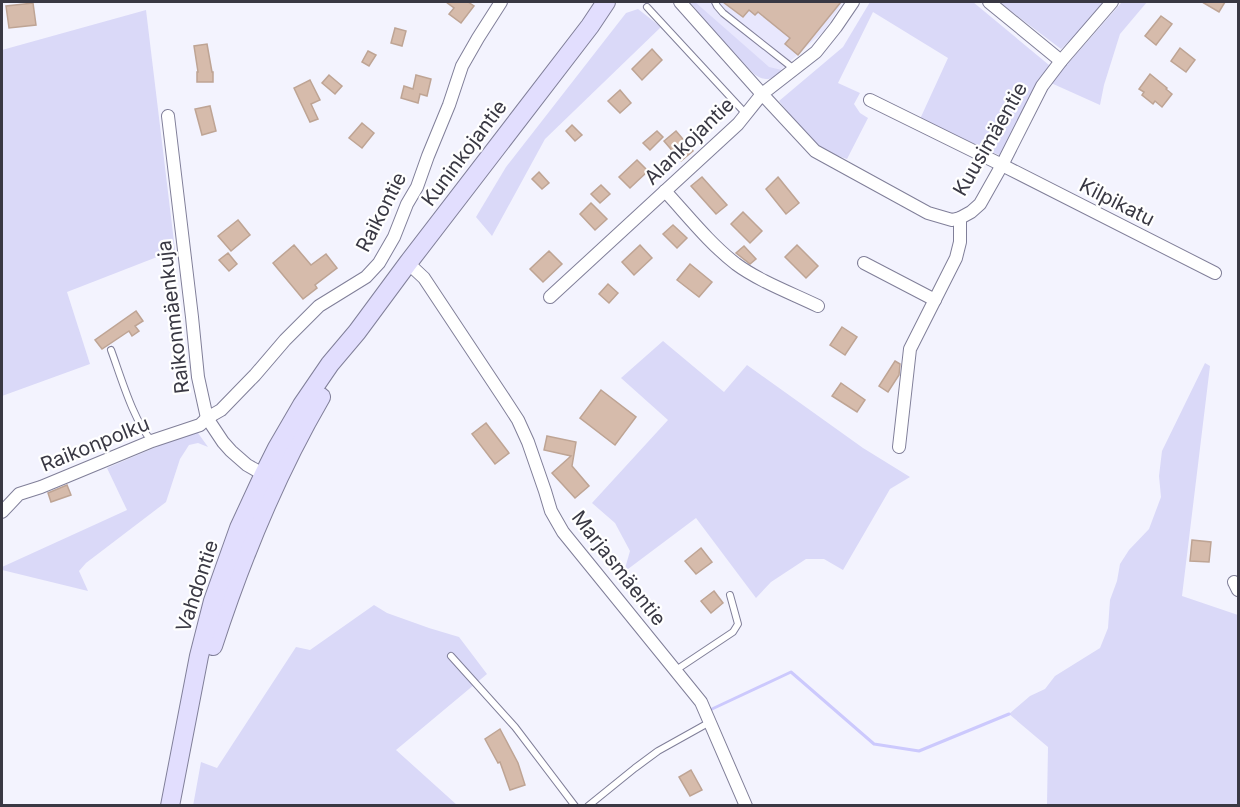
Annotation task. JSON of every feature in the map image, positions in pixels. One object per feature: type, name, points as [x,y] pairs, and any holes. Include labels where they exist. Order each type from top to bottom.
[{"type":"main road","name":"Kuninkojantie","points":[[270,478],[302,405],[330,364],[357,332],[606,2]]},
{"type":"main road","name":"Vahdontie","points":[[170,806],[188,716],[255,531],[270,478]]},
{"type":"street","name":"Raikontie","points":[[207,418],[221,410],[319,306],[366,277],[379,263],[417,187],[462,66],[501,2]]},
{"type":"street","name":"Alankojantie","points":[[550,297],[747,114],[762,94],[680,2]]},
{"type":"street","points":[[762,94],[816,52],[853,2]]},
{"type":"street","points":[[989,2],[1061,61]]},
{"type":"street","name":"Kuusimäentie","points":[[762,94],[815,151],[928,213],[952,220],[960,218],[980,204],[1042,86],[1112,2]]},
{"type":"street","name":"Kilpikatu","points":[[870,100],[1215,273]]},
{"type":"street","name":"Raikonmäenkuja","points":[[168,116],[198,377],[207,418],[231,451],[248,465],[270,478]]},
{"type":"street","points":[[665,191],[714,245],[737,264],[756,276],[818,306]]},
{"type":"street","points":[[899,447],[910,349],[956,258],[960,242],[960,218]]},
{"type":"street","name":"Marjasmäentie","points":[[408,263],[424,278],[518,420],[528,442],[551,512],[563,532],[701,702],[746,806]]},
{"type":"street","points":[[864,263],[935,300]]},
{"type":"street","name":"Raikonpolku","points":[[2,512],[20,494],[41,488],[152,441],[200,425],[207,418]]},
{"type":"lane","points":[[716,2],[723,13],[794,70]]},
{"type":"lane","points":[[647,7],[747,114]]},
{"type":"lane","points":[[111,350],[137,419],[152,441]]},
{"type":"lane","points":[[675,671],[733,632],[738,624],[730,596]]},
{"type":"lane","points":[[451,656],[515,727],[575,806]]},
{"type":"lane","points":[[588,806],[658,751],[710,722]]},
{"type":"shaded area","points":[[690,2],[695,2],[769,67],[782,71],[768,79],[754,74],[716,34]]},
{"type":"shaded area","points":[[694,2],[843,2],[824,31],[776,74]]},
{"type":"shaded area","points":[[870,2],[973,2],[1049,65],[1001,156],[920,119],[948,58],[873,12],[838,83],[860,93],[854,104],[860,113],[868,118],[847,159],[818,149],[779,101],[843,47]]},
{"type":"shaded area","points":[[999,2],[1105,2],[1061,49]]},
{"type":"shaded area","points":[[1122,2],[1147,2],[1120,34],[1100,105],[1051,83]]},
{"type":"shaded area","points":[[638,9],[661,27],[545,139],[492,236],[476,217],[506,167],[626,13]]},
{"type":"shaded area","points":[[146,10],[175,250],[67,292],[90,364],[2,396],[2,50]]},
{"type":"shaded area","points":[[663,341],[724,392],[747,365],[863,448],[910,477],[890,489],[843,570],[824,559],[806,559],[771,582],[756,598],[696,518],[624,572],[630,551],[615,523],[592,503],[668,420],[621,378]]},
{"type":"shaded area","points":[[1205,363],[1210,366],[1182,596],[1238,615],[1238,805],[1047,805],[1048,747],[1009,714],[1030,696],[1045,689],[1055,676],[1100,648],[1108,628],[1110,600],[1120,564],[1129,550],[1149,529],[1161,497],[1159,476],[1162,451]]},
{"type":"shaded area","points":[[189,433],[198,433],[208,447],[198,443],[189,445],[180,459],[166,502],[86,563],[79,571],[88,591],[2,570],[2,567],[127,510],[107,468]]},
{"type":"shaded area","points":[[374,605],[387,613],[459,637],[487,674],[396,750],[457,805],[193,806],[201,762],[217,768],[296,647],[310,650]]},
{"type":"building","points":[[446,2],[468,2],[474,6],[461,23],[449,14],[454,8]]},
{"type":"building","points":[[723,2],[841,2],[798,55],[785,44],[790,38],[758,12],[755,15],[749,10],[743,17]]},
{"type":"building","points":[[1202,2],[1225,2],[1219,12]]},
{"type":"building","points":[[33,3],[36,25],[9,28],[6,6]]},
{"type":"building","points":[[1161,16],[1172,24],[1156,45],[1145,36]]},
{"type":"building","points":[[395,28],[406,31],[402,46],[391,43]]},
{"type":"building","points":[[207,44],[213,82],[197,82],[198,72],[194,46]]},
{"type":"building","points":[[1180,48],[1195,60],[1186,72],[1171,61]]},
{"type":"building","points":[[652,49],[662,60],[642,80],[632,69]]},
{"type":"building","points":[[368,51],[376,55],[369,66],[362,62]]},
{"type":"building","points":[[1150,74],[1172,94],[1162,107],[1155,101],[1153,104],[1142,95],[1144,92],[1139,89]]},
{"type":"building","points":[[329,75],[342,86],[335,94],[322,83]]},
{"type":"building","points":[[416,75],[431,79],[427,96],[420,94],[418,103],[401,98],[404,86],[413,89]]},
{"type":"building","points":[[310,80],[320,100],[311,104],[318,119],[310,122],[294,88]]},
{"type":"building","points":[[620,90],[631,103],[620,113],[608,101]]},
{"type":"building","points":[[210,106],[216,131],[202,135],[195,109]]},
{"type":"building","points":[[362,123],[374,133],[362,148],[349,138]]},
{"type":"building","points":[[572,125],[582,135],[575,141],[566,131]]},
{"type":"building","points":[[657,131],[663,137],[650,150],[643,143]]},
{"type":"building","points":[[676,131],[693,151],[681,161],[664,141]]},
{"type":"building","points":[[637,160],[648,171],[630,188],[619,177]]},
{"type":"building","points":[[539,172],[549,183],[542,189],[532,179]]},
{"type":"building","points":[[702,177],[727,205],[716,214],[691,186]]},
{"type":"building","points":[[778,177],[799,203],[786,214],[766,189]]},
{"type":"building","points":[[601,185],[610,194],[600,203],[591,194]]},
{"type":"building","points":[[591,203],[607,219],[595,230],[580,214]]},
{"type":"building","points":[[743,212],[762,231],[750,243],[731,224]]},
{"type":"building","points":[[238,220],[250,235],[231,251],[218,236]]},
{"type":"building","points":[[673,225],[687,238],[677,248],[663,234]]},
{"type":"building","points":[[294,245],[311,265],[326,254],[337,268],[315,285],[317,288],[303,299],[273,263]]},
{"type":"building","points":[[640,245],[652,258],[634,275],[622,262]]},
{"type":"building","points":[[797,245],[818,266],[806,278],[785,257]]},
{"type":"building","points":[[744,246],[756,259],[750,264],[736,253]]},
{"type":"building","points":[[549,251],[562,264],[543,282],[530,269]]},
{"type":"building","points":[[228,253],[237,264],[229,271],[219,260]]},
{"type":"building","points":[[690,264],[712,282],[699,297],[677,280]]},
{"type":"building","points":[[608,284],[618,293],[609,303],[599,294]]},
{"type":"building","points":[[136,311],[143,321],[135,326],[139,331],[132,336],[129,331],[102,349],[95,340]]},
{"type":"building","points":[[842,327],[857,337],[845,355],[830,345]]},
{"type":"building","points":[[895,361],[900,364],[899,375],[888,392],[879,386]]},
{"type":"building","points":[[841,383],[865,400],[857,412],[832,396]]},
{"type":"building","points":[[601,390],[636,417],[615,445],[580,418]]},
{"type":"building","points":[[486,423],[509,453],[495,464],[472,434]]},
{"type":"building","points":[[547,436],[576,442],[572,466],[589,486],[575,498],[552,473],[571,456],[544,450]]},
{"type":"building","points":[[67,485],[71,495],[51,502],[48,493]]},
{"type":"building","points":[[1192,540],[1211,542],[1209,562],[1190,561]]},
{"type":"building","points":[[701,548],[712,562],[696,574],[685,561]]},
{"type":"building","points":[[714,591],[723,603],[711,613],[701,601]]},
{"type":"building","points":[[500,729],[518,763],[525,785],[510,790],[500,762],[498,763],[485,739]]},
{"type":"building","points":[[691,770],[702,790],[690,796],[679,777]]},
{"type":"waterway","points":[[712,709],[791,672],[874,744],[919,751],[1009,714]]}]
